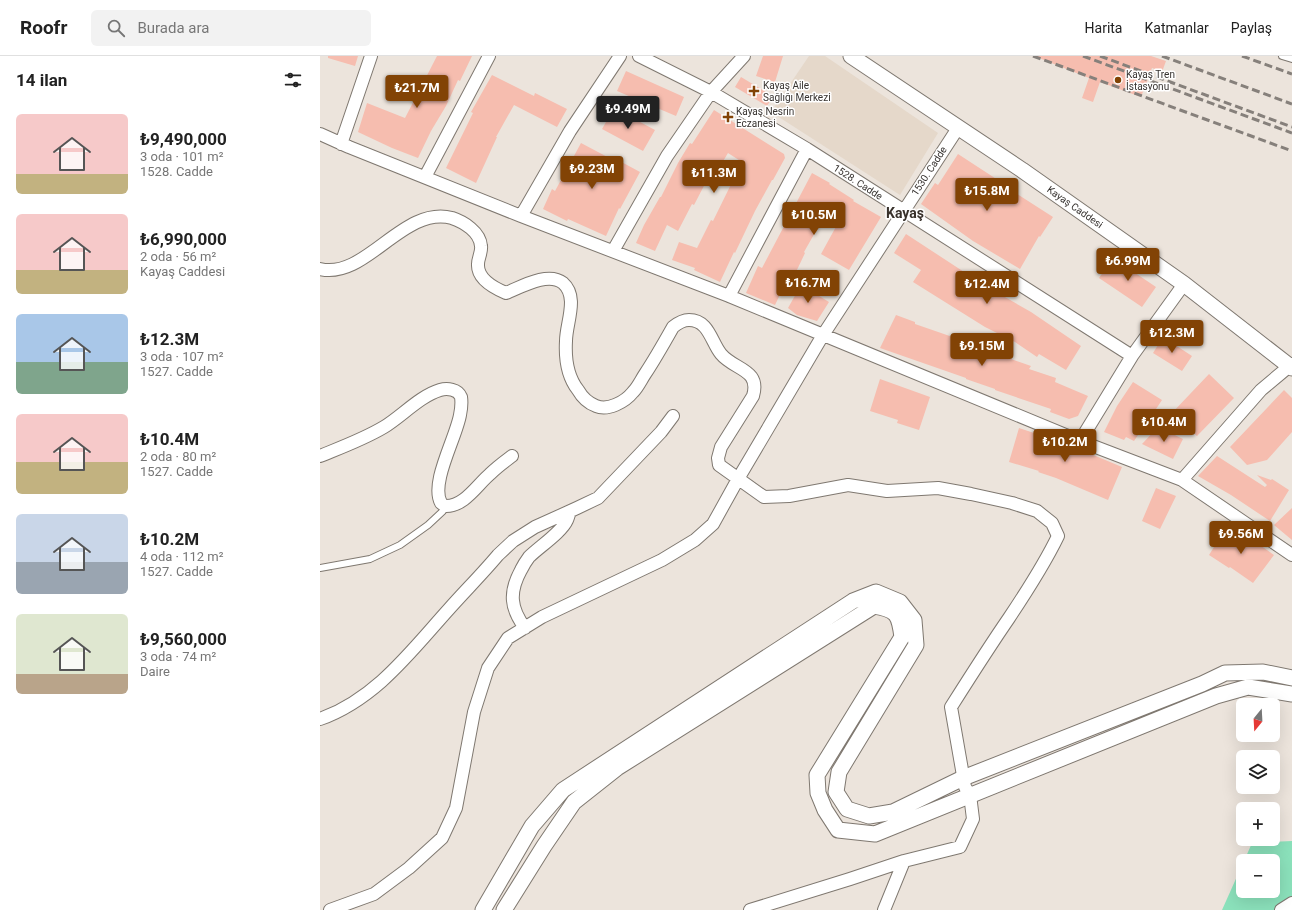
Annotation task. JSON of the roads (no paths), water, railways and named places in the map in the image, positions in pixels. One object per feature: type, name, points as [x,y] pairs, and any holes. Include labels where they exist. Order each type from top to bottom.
[{"type":"street","points":[[341,144],[371,56]]},
{"type":"street","points":[[425,177],[489,56]]},
{"type":"street","points":[[521,216],[570,132],[620,56]]},
{"type":"street","name":"1528. Cadde","points":[[639,56],[711,92],[806,150],[1132,356]]},
{"type":"street","points":[[613,251],[667,156],[711,92],[744,56]]},
{"type":"street","name":"Kayaş Caddesi","points":[[851,56],[1022,170],[1184,284],[1291,366]]},
{"type":"street","name":"1530. Cadde","points":[[330,910],[374,894],[409,868],[442,838],[456,808],[474,712],[488,668],[508,638],[542,617],[662,560],[695,540],[714,524],[738,479],[823,335],[958,128]]},
{"type":"street","points":[[320,134],[341,144],[521,216],[729,296],[1080,441],[1182,480],[1292,555]]},
{"type":"street","points":[[729,296],[806,150]]},
{"type":"street","points":[[320,269],[336,270],[347,267],[403,230],[424,219],[444,217],[458,220],[469,227],[480,240],[481,250],[478,263],[479,271],[492,286],[506,293],[540,280],[550,278],[560,281],[570,292],[571,301],[566,332],[566,351],[570,375],[576,389],[592,405],[602,408],[614,406],[633,393],[676,324],[687,320],[700,323],[708,332],[724,359],[747,372],[754,383],[753,396],[721,447],[719,452],[719,465],[764,498],[790,496],[848,485],[887,491],[938,488],[1012,503],[1037,511],[1052,523],[1058,536],[1050,554],[951,707],[963,778],[965,787],[970,795],[973,819],[960,847],[904,860],[850,879],[750,910]]},
{"type":"street","points":[[1080,441],[1132,356],[1184,284]]},
{"type":"street","points":[[1182,480],[1261,390],[1291,366]]},
{"type":"street","points":[[320,456],[369,436],[394,421],[434,393],[445,389],[454,390],[460,395],[461,399],[456,432],[438,483],[439,500],[441,503],[445,506],[457,504],[489,474],[512,456]]},
{"type":"street","points":[[320,719],[348,706],[371,691],[381,682],[415,648],[498,554],[513,541],[535,527],[592,502],[604,492],[661,432],[672,416]]},
{"type":"street","points":[[525,628],[517,617],[513,602],[513,594],[517,578],[528,558],[567,521],[570,511]]},
{"type":"street","points":[[483,910],[532,826],[563,790],[853,601],[876,592],[900,602],[914,620],[916,645],[839,772],[836,792],[847,809],[869,816],[893,812],[963,778],[1202,684],[1225,673],[1263,672],[1292,678]]},
{"type":"street","points":[[504,910],[544,846],[574,802],[617,768],[874,606],[889,608],[900,620],[902,637],[817,775],[818,793],[825,810],[838,830],[875,834],[1216,696],[1248,687],[1292,694]]},
{"type":"street","points":[[884,910],[904,860]]},
{"type":"street","points":[[1281,910],[1292,903]]},
{"type":"lane","points":[[1282,56],[1292,59]]},
{"type":"lane","points":[[320,568],[370,559],[400,545],[428,525],[443,511],[445,506]]},
{"type":"railway","points":[[1033,56],[1292,151]]},
{"type":"railway","points":[[1083,56],[1292,133]]},
{"type":"railway","points":[[1100,56],[1292,127]]},
{"type":"railway","points":[[1162,56],[1292,104]]},
{"type":"railway","points":[[1242,56],[1292,74]]},
{"type":"place","name":"Kayaş Tren İstasyonu","points":[[1118,80]]},
{"type":"place","name":"Kayaş Aile Sağlığı Merkezi","points":[[754,91]]},
{"type":"place","name":"Kayaş Nesrin Eczanesi","points":[[728,117]]},
{"type":"district","name":"Kayaş","points":[[905,213]]}]
